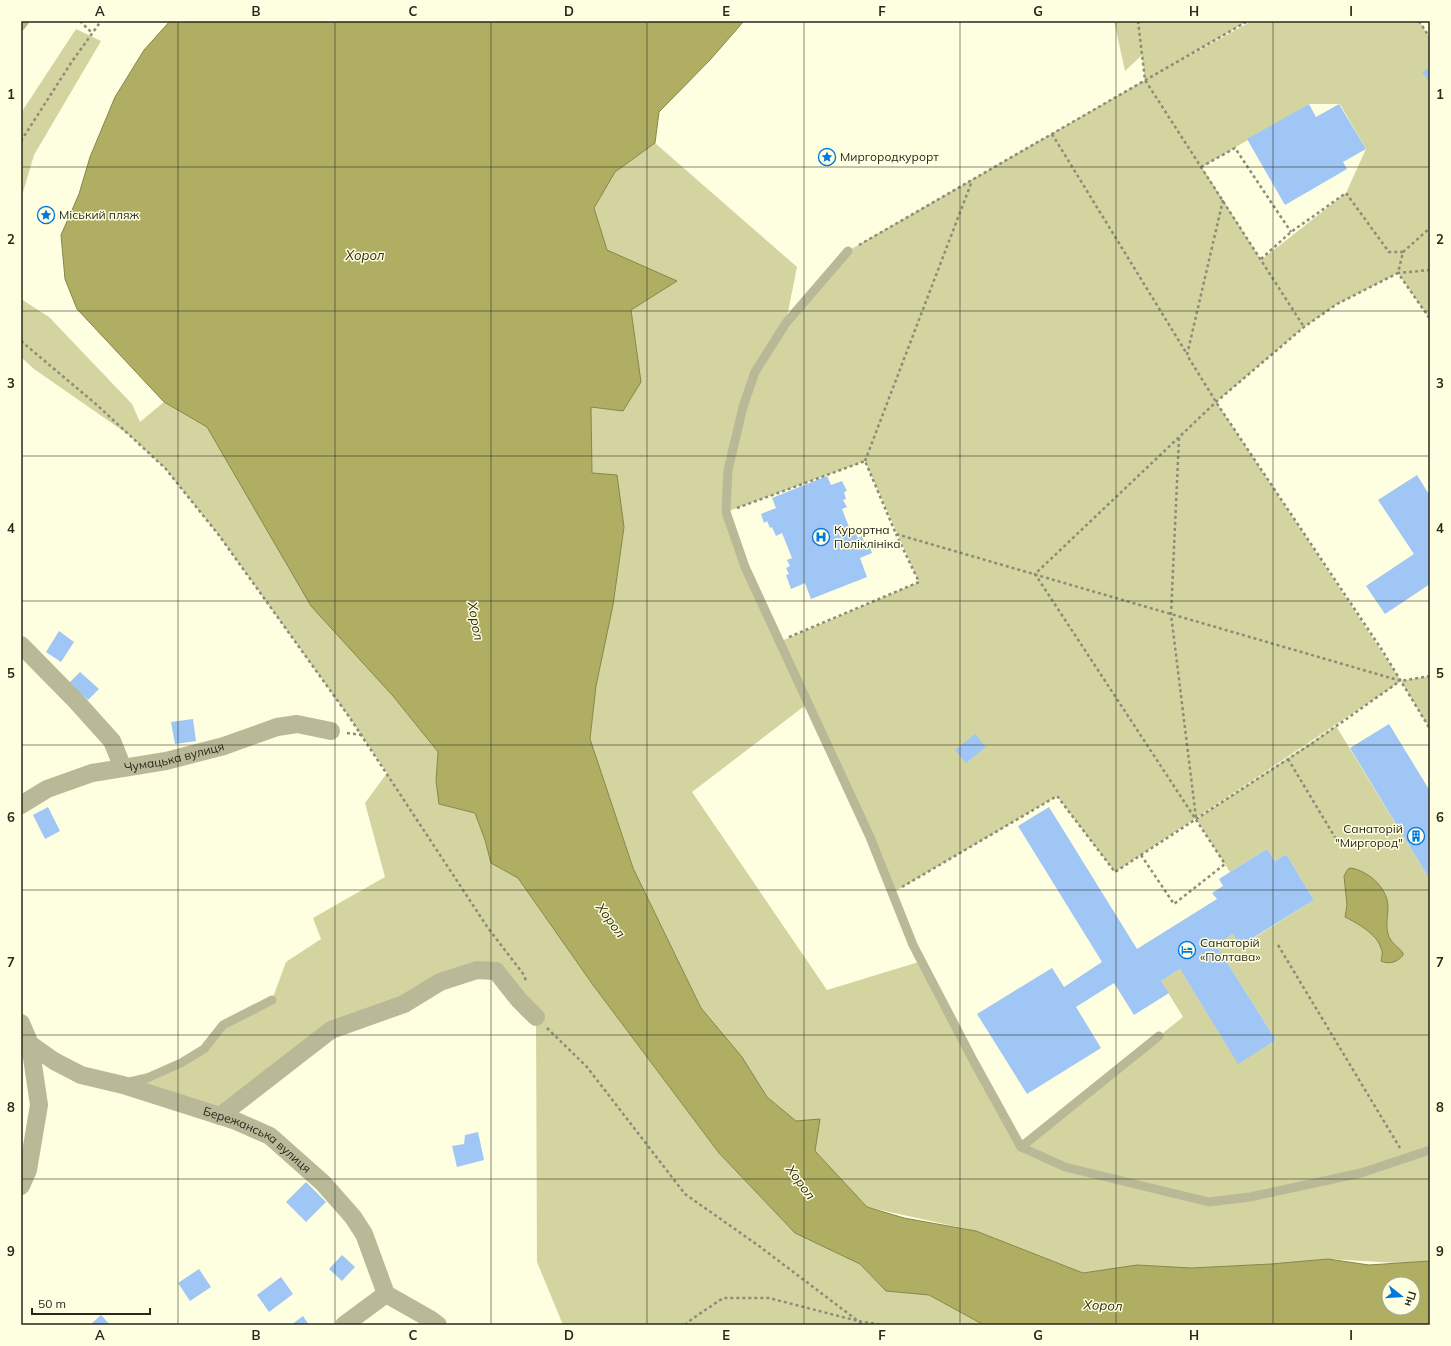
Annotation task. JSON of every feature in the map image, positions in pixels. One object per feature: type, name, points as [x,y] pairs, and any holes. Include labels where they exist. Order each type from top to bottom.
[{"type":"street","points":[[21,645],[76,701],[112,741],[123,768]]},
{"type":"street","name":"Чумацька вулиця","points":[[21,805],[47,789],[92,773],[166,761],[224,746],[277,727],[297,724],[331,731]]},
{"type":"street","points":[[220,1116],[331,1030],[404,1004],[440,982],[477,970],[496,972],[519,1000],[536,1017]]},
{"type":"street","points":[[21,1023],[30,1044],[39,1105],[28,1170],[21,1186]]},
{"type":"street","name":"Бережанська вулиця","points":[[30,1044],[54,1061],[81,1074],[236,1121],[270,1136],[323,1183],[353,1217],[364,1234],[386,1294]]},
{"type":"street","points":[[344,1325],[386,1294],[430,1318],[438,1325]]},
{"type":"lane","points":[[21,26],[26,21]]},
{"type":"lane","points":[[848,251],[786,323],[756,372],[743,407],[728,470],[726,512],[745,567],[870,837],[913,945],[974,1062],[1021,1147],[1065,1167],[1209,1202],[1250,1197],[1351,1175],[1430,1150]]},
{"type":"lane","points":[[118,1084],[147,1078],[181,1063],[204,1049],[223,1025],[272,1000]]},
{"type":"lane","points":[[1021,1147],[1159,1036]]},
{"type":"path","points":[[80,21],[92,32]]},
{"type":"path","points":[[21,141],[71,63],[101,21]]},
{"type":"path","points":[[1138,21],[1145,80],[1304,327]]},
{"type":"path","points":[[848,251],[1248,21]]},
{"type":"path","points":[[1419,21],[1430,38]]},
{"type":"path","points":[[1052,134],[1216,402],[1382,650],[1430,729]]},
{"type":"path","points":[[1202,167],[1235,148],[1291,232]]},
{"type":"path","points":[[779,642],[920,582],[896,534],[865,461],[972,180]]},
{"type":"path","points":[[1261,259],[1291,232],[1346,193],[1389,252],[1403,252]]},
{"type":"path","points":[[1187,355],[1223,200]]},
{"type":"path","points":[[1430,228],[1403,252],[1398,273],[1430,319]]},
{"type":"path","points":[[1035,574],[1216,402],[1304,327],[1337,304],[1398,273],[1430,270]]},
{"type":"path","points":[[21,342],[97,405],[165,468],[218,534],[350,718],[488,928],[524,975],[526,982]]},
{"type":"path","points":[[1179,438],[1171,614],[1196,819]]},
{"type":"path","points":[[726,512],[865,461]]},
{"type":"path","points":[[896,534],[1401,681]]},
{"type":"path","points":[[1035,574],[1225,864],[1174,904],[1141,855]]},
{"type":"path","points":[[892,893],[1057,796],[1115,872],[1288,759],[1401,681],[1430,676]]},
{"type":"path","points":[[1288,759],[1340,844]]},
{"type":"path","points":[[1278,945],[1406,1158]]},
{"type":"path","points":[[536,1017],[586,1067],[685,1194],[759,1246],[862,1325]]},
{"type":"path","points":[[685,1325],[723,1298],[769,1298],[858,1321],[883,1325]]},
{"type":"green space","points":[[1114,21],[1248,21],[1178,62],[1252,21],[1419,21],[1430,38],[1430,319],[1398,273],[1337,304],[1304,327],[1216,402],[1401,681],[1115,872],[1057,796],[892,893],[807,704],[692,792],[827,990],[922,961],[1021,1147],[1183,1017],[1161,981],[1180,969],[1238,1063],[1276,1040],[1216,945],[1233,934],[1241,946],[1314,900],[1286,854],[1275,861],[1267,849],[1230,872],[1196,819],[1336,726],[1430,880],[1430,1261],[1397,1263],[1328,1259],[1271,1264],[1191,1268],[1137,1265],[1083,1273],[976,1231],[867,1207],[815,1151],[796,1121],[767,1097],[701,1008],[633,868],[590,739],[596,686],[613,605],[624,527],[592,473],[591,407],[641,382],[631,310],[607,250],[594,208],[615,172],[655,143],[797,267],[786,322],[848,251],[1145,80],[1142,55],[1125,71]],"holes":[[[1309,104],[1340,104],[1366,149],[1346,193],[1261,260],[1202,167]],[[865,461],[919,582],[779,642],[726,512]]]},
{"type":"green space","points":[[76,29],[101,41],[34,155],[21,199],[21,113]]},
{"type":"green space","points":[[21,299],[49,317],[132,404],[140,422],[164,402],[207,427],[242,486],[393,696],[438,753],[436,781],[439,804],[475,813],[485,840],[491,863],[518,878],[593,985],[719,1153],[795,1233],[860,1264],[886,1291],[929,1295],[984,1325],[563,1325],[537,1262],[536,1017],[495,971],[331,1030],[220,1116],[118,1084],[147,1078],[204,1049],[223,1025],[272,1000],[286,962],[321,939],[313,918],[385,877],[365,803],[387,773],[350,718],[218,534],[165,468],[129,435],[34,369],[21,357]]},
{"type":"green space","points":[[1430,676],[1430,729],[1401,681]]},
{"type":"water","name":"Хорол","points":[[170,21],[744,21],[710,60],[659,112],[655,143],[615,172],[594,208],[607,250],[677,281],[631,310],[641,382],[623,411],[591,407],[592,473],[617,475],[624,527],[613,605],[596,686],[590,739],[633,868],[701,1008],[742,1057],[767,1097],[796,1121],[820,1119],[815,1151],[867,1207],[904,1218],[976,1231],[1083,1273],[1137,1265],[1191,1268],[1271,1264],[1328,1259],[1369,1265],[1430,1261],[1430,1325],[984,1325],[929,1295],[886,1291],[860,1264],[795,1233],[719,1153],[593,985],[518,878],[491,863],[485,840],[475,813],[439,804],[436,781],[438,752],[393,696],[311,606],[207,427],[164,402],[77,309],[65,279],[61,235],[79,194],[90,157],[115,97],[144,50]]},
{"type":"water","points":[[1351,868],[1370,876],[1376,881],[1384,892],[1388,906],[1387,925],[1389,937],[1403,953],[1403,955],[1396,961],[1387,963],[1381,961],[1382,950],[1375,938],[1361,926],[1345,917],[1347,905],[1344,876],[1348,869]]},
{"type":"building","points":[[1430,67],[1430,83],[1422,72]]},
{"type":"building","points":[[1309,104],[1316,117],[1339,104],[1366,149],[1343,162],[1347,169],[1285,205],[1247,139]]},
{"type":"building","points":[[1417,475],[1430,496],[1430,584],[1385,614],[1366,586],[1414,554],[1378,500]]},
{"type":"building","name":"Курортна Поліклініка","points":[[827,476],[831,485],[842,481],[847,491],[844,492],[846,499],[843,500],[847,507],[842,509],[851,532],[855,531],[858,538],[862,536],[865,544],[868,543],[872,553],[860,558],[867,577],[811,599],[805,583],[791,589],[786,575],[789,574],[786,568],[790,566],[787,560],[792,558],[782,533],[776,536],[772,527],[770,528],[767,521],[764,523],[761,514],[776,508],[772,498]]},
{"type":"building","points":[[59,631],[74,642],[61,662],[46,652]]},
{"type":"building","points":[[80,672],[99,689],[88,700],[69,683]]},
{"type":"building","points":[[193,719],[196,741],[175,744],[171,722]]},
{"type":"building","name":"Санаторій \"Миргород\"","points":[[1389,724],[1430,791],[1430,880],[1350,748]]},
{"type":"building","points":[[975,734],[986,747],[966,763],[955,750]]},
{"type":"building","points":[[48,807],[60,831],[45,839],[33,815]]},
{"type":"building","points":[[1049,807],[1137,949],[1217,899],[1212,893],[1223,886],[1219,879],[1267,849],[1275,861],[1286,854],[1314,900],[1240,946],[1233,934],[1216,945],[1276,1040],[1238,1064],[1180,969],[1161,981],[1169,993],[1134,1015],[1114,983],[1076,1007],[1101,1048],[1027,1094],[977,1014],[1052,968],[1064,987],[1102,962],[1018,826]]},
{"type":"building","points":[[478,1132],[484,1160],[457,1167],[452,1146],[464,1144],[465,1135]]},
{"type":"building","points":[[306,1182],[326,1202],[306,1222],[286,1202]]},
{"type":"building","points":[[342,1255],[355,1267],[342,1281],[329,1269]]},
{"type":"building","points":[[199,1269],[211,1287],[190,1301],[178,1283]]},
{"type":"building","points":[[281,1277],[293,1294],[269,1312],[257,1295]]},
{"type":"building","points":[[101,1315],[110,1325],[90,1325]]},
{"type":"building","points":[[303,1316],[309,1325],[291,1325]]},
{"type":"place","name":"Миргородкурорт","points":[[827,157]]},
{"type":"place","name":"Міський пляж","points":[[46,215]]},
{"type":"place","name":"Курортна Поліклініка","points":[[821,537]]},
{"type":"place","name":"Санаторій \"Миргород\"","points":[[1416,836]]},
{"type":"place","name":"Санаторій «Полтава»","points":[[1187,950]]}]
